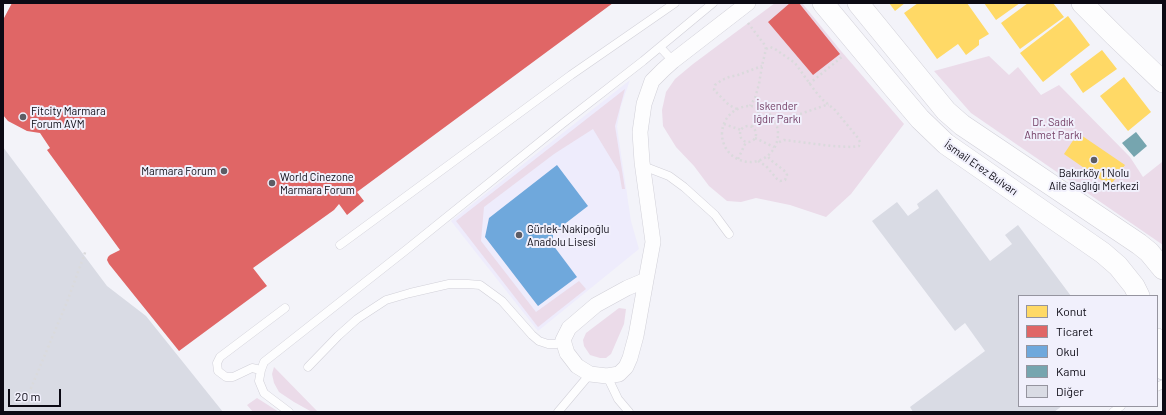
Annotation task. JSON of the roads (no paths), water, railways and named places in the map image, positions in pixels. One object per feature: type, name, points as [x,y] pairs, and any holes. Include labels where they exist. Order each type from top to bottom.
[{"type":"street","points":[[646,280],[627,288],[596,305],[569,328],[562,340],[567,353],[577,366],[590,374],[606,376],[619,374],[626,367],[630,358],[646,280],[653,242],[640,132],[644,104],[652,81],[673,61],[748,3]]},
{"type":"street","name":"İsmail Erez Bulvarı","points":[[822,3],[920,119],[946,144],[1103,252],[1118,266],[1139,295]]},
{"type":"street","points":[[858,3],[932,95],[951,116],[1139,244],[1149,252],[1160,264],[1163,270]]},
{"type":"street","points":[[1082,3],[1163,82]]},
{"type":"street","points":[[1158,344],[1163,368]]},
{"type":"lane","points":[[340,245],[571,75],[675,3]]},
{"type":"lane","points":[[289,412],[264,393],[259,381],[264,362],[660,47],[713,3]]},
{"type":"lane","points":[[660,47],[673,61]]},
{"type":"lane","points":[[643,166],[669,176],[684,187],[715,215],[729,234]]},
{"type":"lane","points":[[308,367],[357,319],[386,300],[450,284],[480,285],[502,301],[539,341],[548,344],[556,344],[562,340]]},
{"type":"lane","points":[[261,370],[252,368],[233,377],[226,377],[218,371],[217,363],[220,357],[284,308]]},
{"type":"lane","points":[[558,412],[590,374]]},
{"type":"lane","points":[[606,376],[618,399],[629,412]]},
{"type":"place","name":"Fitcity Marmara Forum AVM","points":[[23,117]]},
{"type":"place","name":"Bakırköy 1 Nolu Aile Sağlığı Merkezi","points":[[1094,160]]},
{"type":"place","name":"Marmara Forum","points":[[224,171]]},
{"type":"place","name":"World Cinezone Marmara Forum","points":[[272,183]]},
{"type":"place","name":"Gürlek-Nakipoğlu Anadolu Lisesi","points":[[519,235]]},
{"type":"park label","name":"İskender Iğdır Parkı","points":[[777,112]]},
{"type":"park label","name":"Dr. Sadık Ahmet Parkı","points":[[1053,128]]}]
